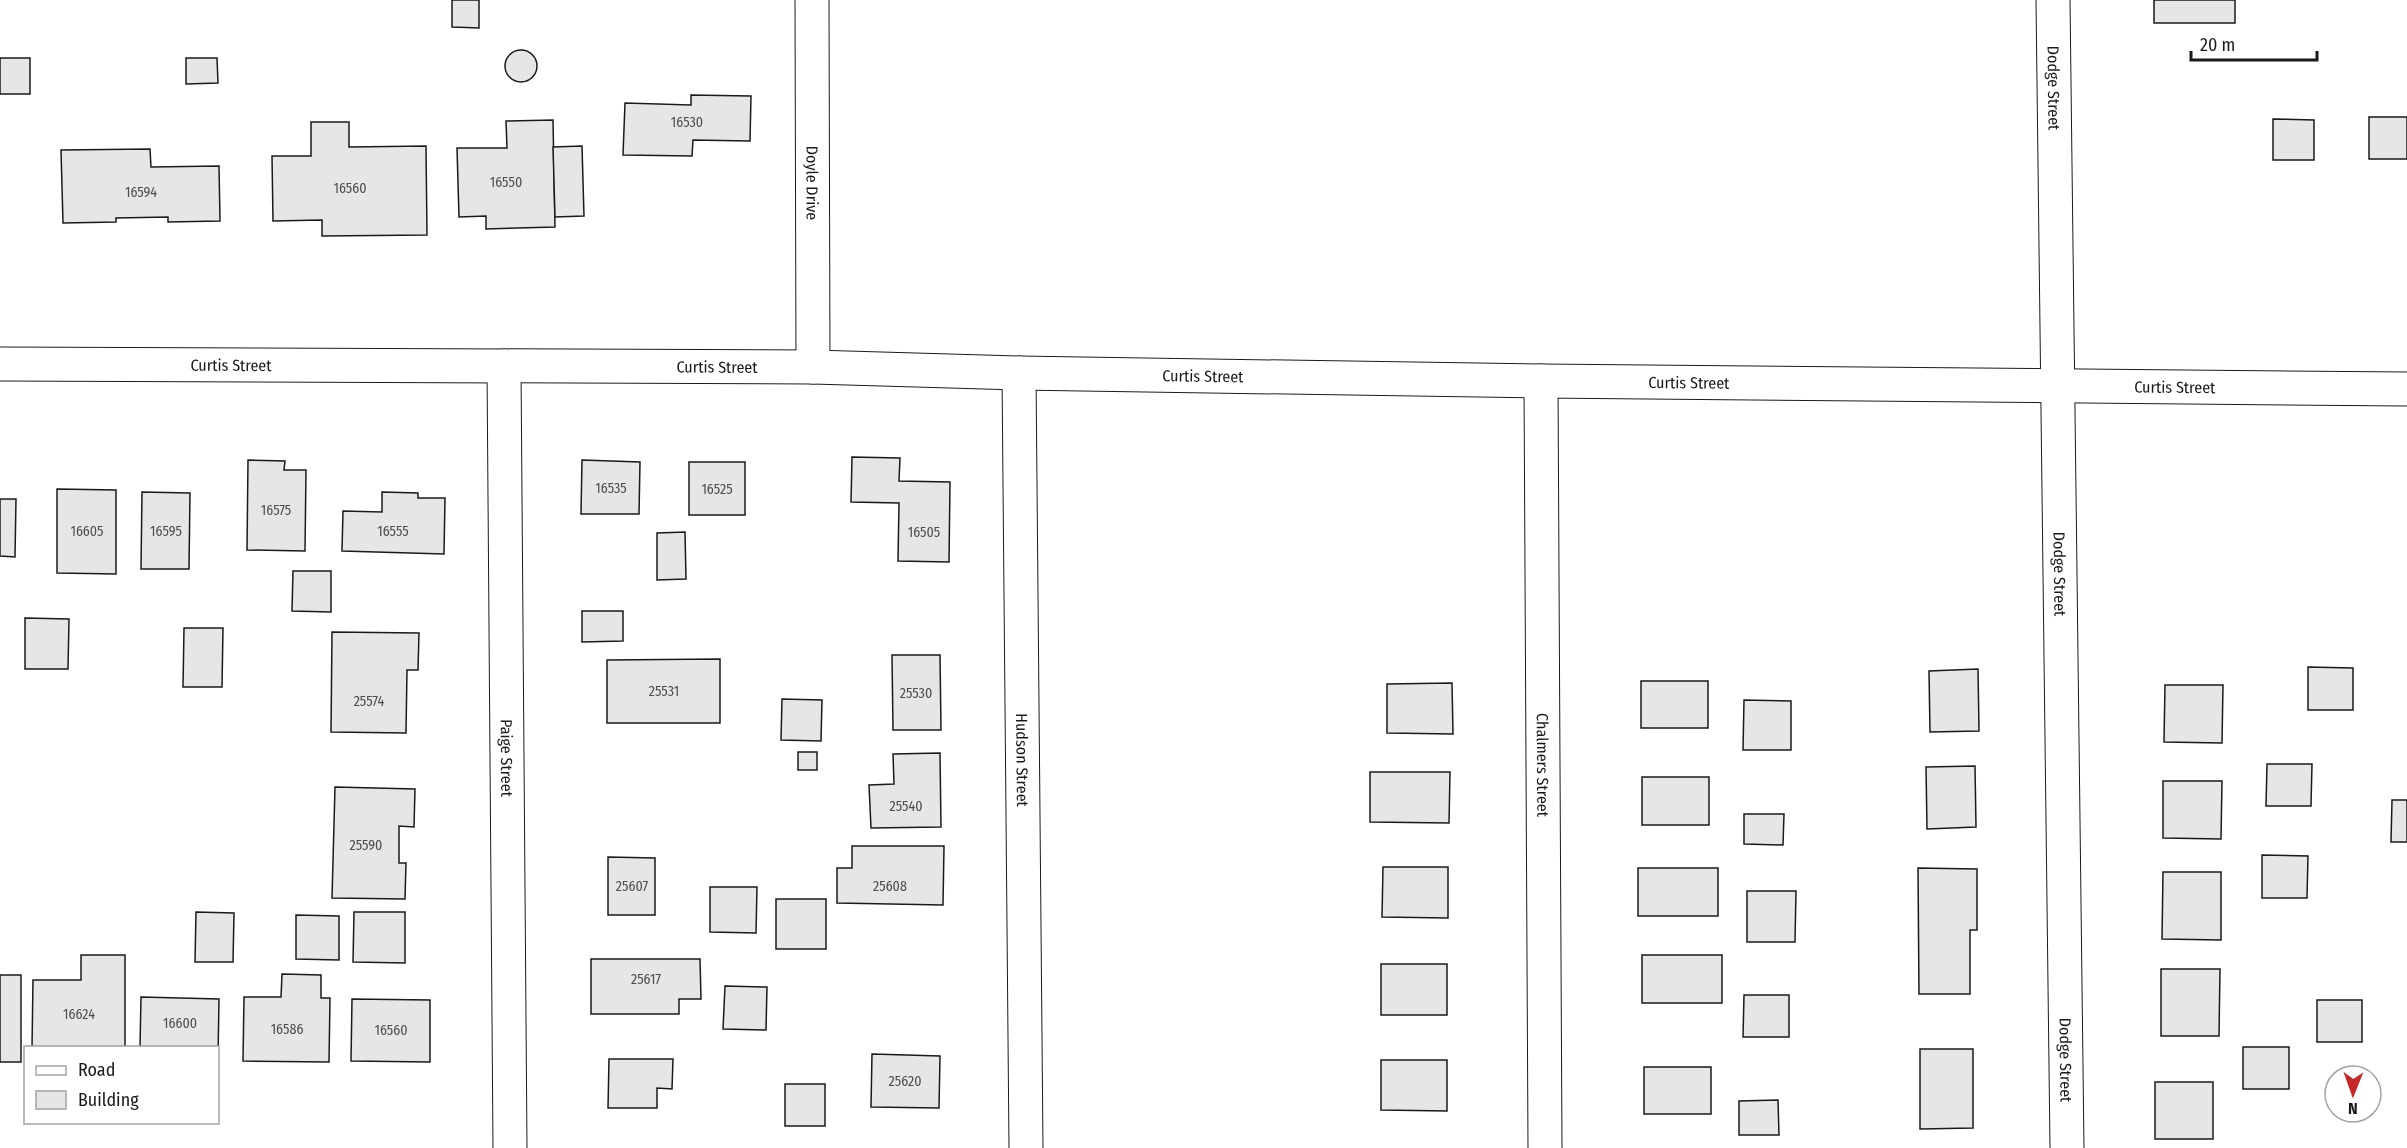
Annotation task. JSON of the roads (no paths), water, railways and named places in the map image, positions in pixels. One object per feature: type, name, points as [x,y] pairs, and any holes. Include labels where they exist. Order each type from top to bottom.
[{"type":"street","name":"Doyle Drive","points":[[812,0],[813,367]]},
{"type":"street","name":"Dodge Street","points":[[2053,0],[2067,1148]]},
{"type":"street","name":"Curtis Street","points":[[0,364],[813,367],[1019,373],[1541,381],[2407,389]]},
{"type":"street","name":"Paige Street","points":[[504,366],[510,1148]]},
{"type":"street","name":"Hudson Street","points":[[1019,373],[1026,1148]]},
{"type":"street","name":"Chalmers Street","points":[[1541,381],[1545,1148]]}]
